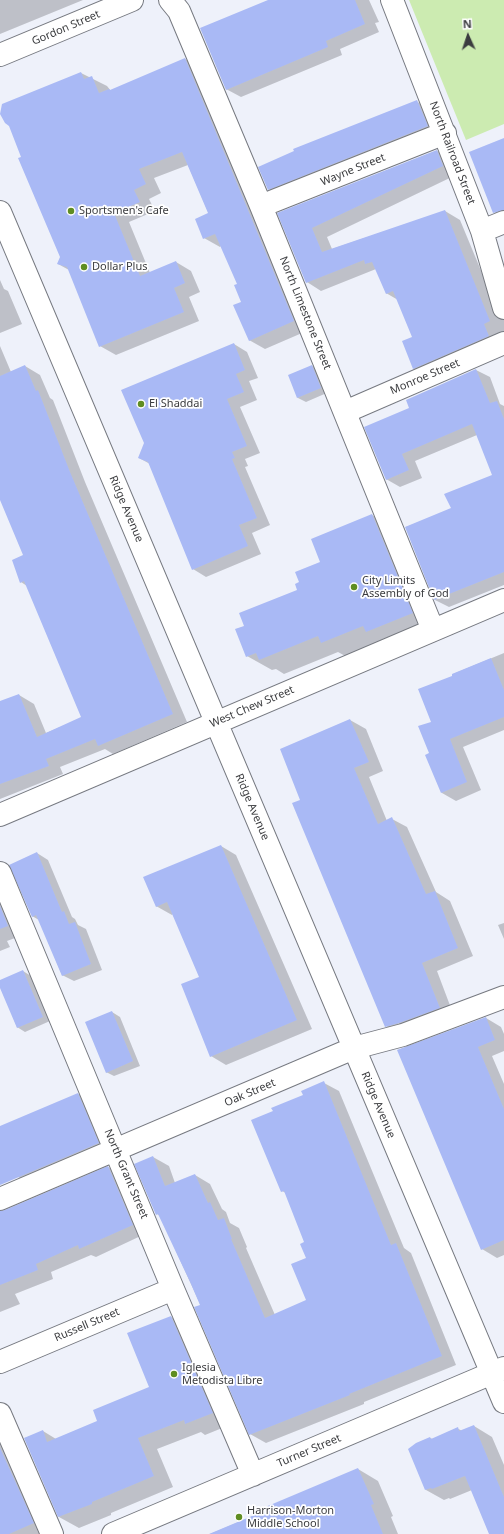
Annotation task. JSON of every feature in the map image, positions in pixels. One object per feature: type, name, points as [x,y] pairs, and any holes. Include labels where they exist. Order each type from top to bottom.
[{"type":"street","name":"Gordon Street","points":[[0,55],[132,0]]},
{"type":"street","name":"North Limestone Street","points":[[170,0],[179,11],[261,206],[433,630]]},
{"type":"street","name":"North Railroad Street","points":[[392,0],[482,231],[504,308]]},
{"type":"street","name":"Wayne Street","points":[[261,206],[445,133]]},
{"type":"street","name":"Ridge Avenue","points":[[0,212],[354,1048],[498,1371],[504,1402]]},
{"type":"street","points":[[482,231],[504,222]]},
{"type":"street","name":"Monroe Street","points":[[345,412],[504,343]]},
{"type":"street","name":"West Chew Street","points":[[0,815],[504,600]]},
{"type":"street","name":"North Grant Street","points":[[0,873],[173,1289],[253,1475]]},
{"type":"street","name":"Oak Street","points":[[0,1198],[354,1048],[403,1035],[504,996]]},
{"type":"street","name":"Russell Street","points":[[0,1362],[173,1289]]},
{"type":"street","name":"Turner Street","points":[[113,1534],[498,1371]]},
{"type":"street","points":[[0,1414],[52,1534]]},
{"type":"green space","points":[[409,0],[504,0],[504,124],[466,140]]},
{"type":"building","points":[[268,0],[355,0],[365,24],[326,41],[328,47],[226,90],[200,28]]},
{"type":"building","points":[[185,58],[294,321],[249,341],[233,305],[241,302],[234,285],[237,284],[215,234],[203,239],[195,219],[208,213],[182,152],[139,169],[146,184],[134,190],[140,202],[114,213],[140,276],[176,261],[185,283],[174,288],[184,312],[99,347],[67,267],[57,264],[60,257],[18,158],[21,157],[9,126],[5,123],[0,114],[2,104],[81,72],[84,79],[92,76],[99,93],[109,89],[110,90]]},
{"type":"building","points":[[417,100],[428,126],[268,190],[258,167],[294,151],[293,149]]},
{"type":"building","points":[[504,138],[504,210],[493,213],[469,152]]},
{"type":"building","points":[[437,150],[443,166],[312,228],[322,252],[445,210],[490,321],[484,324],[489,336],[413,369],[402,341],[412,337],[393,291],[386,294],[372,262],[365,264],[364,260],[306,283],[277,213]]},
{"type":"building","points":[[234,343],[245,370],[236,374],[244,392],[227,399],[247,446],[232,452],[235,458],[232,459],[257,518],[239,525],[248,546],[192,570],[148,462],[138,458],[144,443],[121,390]]},
{"type":"building","points":[[25,365],[36,391],[38,390],[70,472],[173,714],[98,746],[95,739],[46,759],[49,766],[0,784],[0,701],[19,694],[37,737],[81,717],[24,581],[20,583],[12,560],[23,555],[0,500],[0,376]]},
{"type":"building","points":[[312,365],[321,388],[297,398],[288,375]]},
{"type":"building","points":[[476,369],[490,403],[497,401],[504,419],[504,572],[434,600],[405,527],[451,508],[444,494],[492,475],[472,424],[402,454],[409,470],[386,480],[364,427],[409,408],[406,400]]},
{"type":"building","name":"City Limits Assembly of God","points":[[372,514],[413,613],[366,632],[363,626],[321,643],[318,636],[259,660],[256,653],[246,657],[235,629],[244,626],[239,613],[297,590],[295,584],[299,582],[295,572],[320,562],[311,539]]},
{"type":"building","points":[[491,658],[504,690],[504,717],[450,739],[467,782],[441,793],[425,755],[429,753],[418,726],[431,722],[418,689],[452,676],[452,674]]},
{"type":"building","points":[[350,719],[369,762],[354,768],[378,824],[392,817],[426,894],[435,891],[458,948],[422,963],[440,1008],[385,1027],[292,803],[300,800],[280,749]]},
{"type":"building","points":[[221,845],[297,1020],[210,1057],[181,984],[199,977],[167,902],[156,907],[143,877]]},
{"type":"building","points":[[37,852],[62,912],[64,911],[69,924],[75,922],[91,964],[62,976],[36,915],[32,917],[9,865]]},
{"type":"building","points":[[0,906],[8,926],[0,929]]},
{"type":"building","points":[[23,970],[43,1017],[17,1028],[0,988],[0,980]]},
{"type":"building","points":[[112,1011],[133,1061],[106,1073],[85,1022]]},
{"type":"building","points":[[486,1017],[495,1040],[478,1047],[504,1109],[504,1240],[481,1250],[397,1050]]},
{"type":"building","points":[[324,1081],[391,1245],[396,1243],[442,1356],[349,1394],[350,1395],[249,1435],[194,1307],[200,1305],[158,1214],[156,1215],[134,1164],[153,1156],[165,1186],[195,1174],[208,1203],[210,1202],[218,1220],[224,1218],[231,1239],[265,1318],[306,1300],[291,1264],[306,1258],[300,1244],[304,1242],[284,1191],[281,1192],[251,1120],[273,1111],[271,1108],[303,1095],[301,1091]]},
{"type":"building","points":[[78,1093],[99,1143],[0,1185],[0,1126]]},
{"type":"building","points":[[108,1166],[133,1225],[79,1249],[78,1245],[36,1264],[38,1270],[0,1285],[0,1211]]},
{"type":"building","points":[[171,1316],[213,1413],[185,1424],[184,1420],[138,1438],[154,1476],[92,1502],[92,1504],[58,1517],[24,1438],[43,1430],[47,1442],[97,1421],[93,1410],[149,1387],[127,1333]]},
{"type":"building","points":[[474,1425],[504,1497],[504,1534],[489,1534],[465,1476],[432,1489],[425,1490],[408,1449],[416,1443],[430,1437],[431,1439],[458,1427],[459,1431]]},
{"type":"building","points":[[0,1448],[34,1523],[9,1534],[0,1534]]},
{"type":"building","points":[[358,1468],[374,1504],[371,1505],[383,1534],[209,1534],[264,1511],[263,1508]]},
{"type":"place","name":"Sportsmen's Cafe","points":[[71,211]]},
{"type":"place","name":"Dollar Plus","points":[[84,267]]},
{"type":"place","name":"El Shaddai","points":[[141,404]]},
{"type":"place","name":"City Limits Assembly of God","points":[[354,587]]},
{"type":"place","name":"Iglesia Metodista Libre","points":[[174,1374]]},
{"type":"place","name":"Harrison-Morton Middle School","points":[[239,1517]]}]
